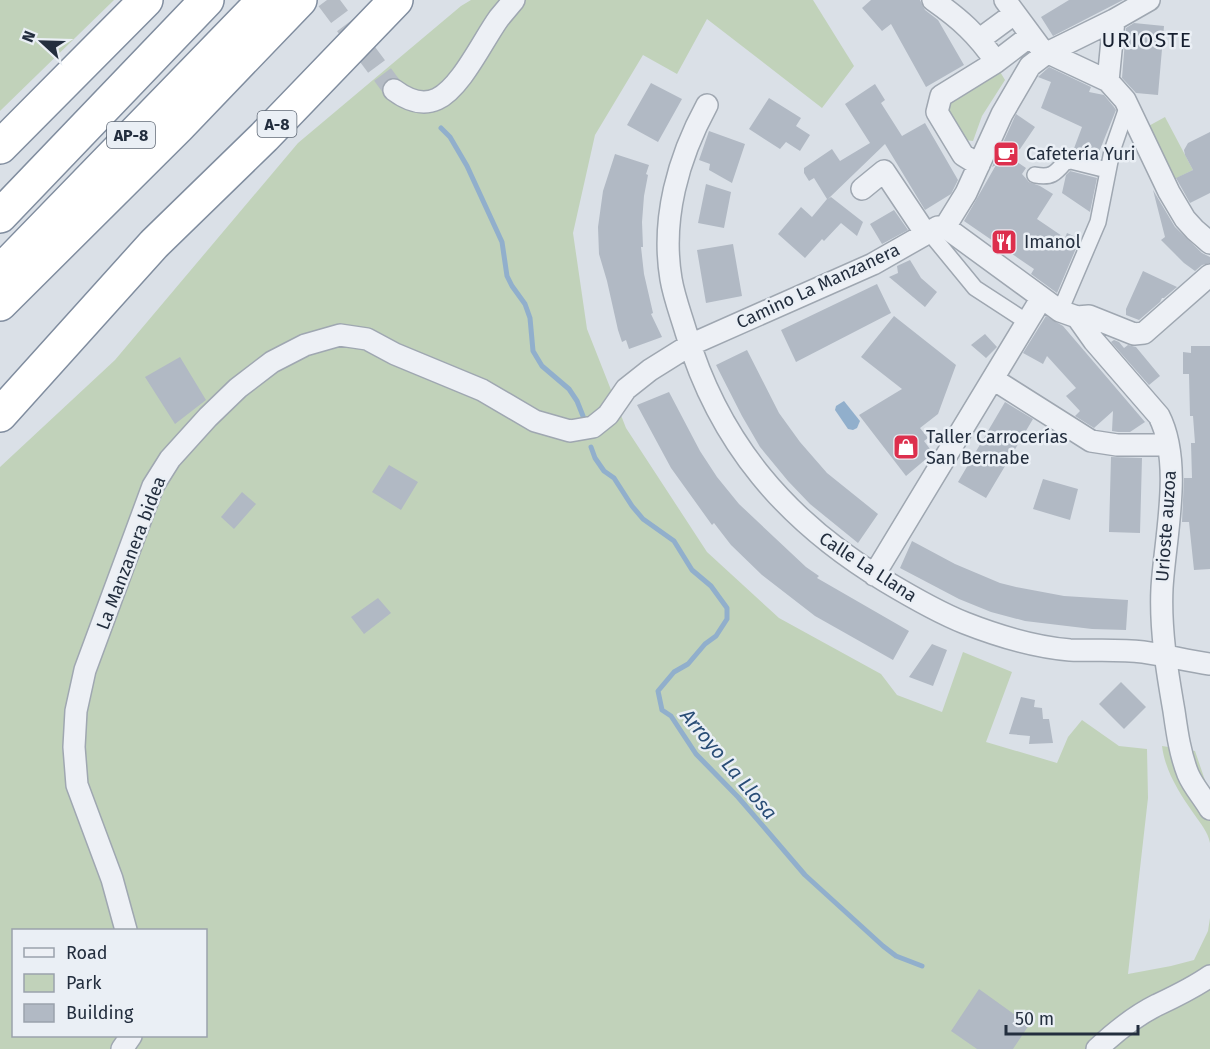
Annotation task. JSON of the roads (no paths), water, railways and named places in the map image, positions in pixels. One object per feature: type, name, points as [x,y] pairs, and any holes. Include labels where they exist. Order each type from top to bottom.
[{"type":"highway","points":[[0,147],[146,0]]},
{"type":"highway","points":[[0,216],[207,0]]},
{"type":"highway","name":"AP-8","points":[[0,272],[264,0]]},
{"type":"highway","points":[[0,304],[53,253],[300,0]]},
{"type":"highway","name":"A-8","points":[[0,379],[154,244],[264,137],[396,0]]},
{"type":"highway","points":[[0,415],[154,244]]},
{"type":"highway","points":[[0,313],[53,253]]},
{"type":"street","points":[[393,90],[406,99],[423,102],[437,100],[454,87],[499,18],[514,0]]},
{"type":"street","points":[[933,0],[964,23],[980,39],[996,62]]},
{"type":"street","points":[[933,231],[966,193],[1002,114],[1030,66],[1047,53],[1149,0]]},
{"type":"street","points":[[980,39],[1010,7],[1042,50],[1108,81],[1128,105],[1169,192],[1185,219],[1210,243]]},
{"type":"street","points":[[1108,81],[1114,20]]},
{"type":"street","points":[[979,165],[963,155],[937,112],[941,96],[996,62],[1030,36]]},
{"type":"street","points":[[1030,36],[1027,48],[1030,66]]},
{"type":"street","name":"Calle La Llana","points":[[707,105],[690,137],[671,202],[668,242],[671,280],[690,345],[707,390],[726,428],[759,474],[796,516],[830,545],[874,575],[965,623],[1032,644],[1069,650],[1143,652],[1165,658],[1210,664]]},
{"type":"street","points":[[1069,314],[1098,222],[1107,170],[1128,105]]},
{"type":"street","points":[[1035,175],[1048,177],[1056,173],[1065,162],[1071,161],[1107,170]]},
{"type":"street","points":[[862,189],[884,171],[933,231],[975,288],[1018,315]]},
{"type":"street","points":[[933,231],[1069,314],[1089,316],[1134,334],[1144,333],[1210,275]]},
{"type":"street","name":"Camino La Manzanera","points":[[690,345],[873,264],[933,231]]},
{"type":"street","points":[[874,575],[1041,298]]},
{"type":"street","name":"Urioste auzoa","points":[[1069,314],[1164,424],[1168,445],[1171,492],[1162,590],[1165,658],[1180,752],[1189,776],[1210,809]]},
{"type":"street","name":"La Manzanera bidea","points":[[126,929],[112,879],[77,785],[74,747],[76,711],[85,670],[153,486],[170,459],[208,417],[238,388],[272,362],[305,345],[340,335],[367,339],[395,354],[482,390],[535,421],[570,431],[593,427],[608,416],[626,389],[650,370],[690,345]]},
{"type":"street","points":[[993,379],[1091,441],[1117,445],[1168,445]]},
{"type":"street","points":[[1097,1049],[1114,1033],[1156,1006],[1185,993],[1210,976]]},
{"type":"water","points":[[844,401],[860,421],[857,428],[853,430],[848,429],[835,410],[836,406]]},
{"type":"waterway","name":"Arroyo La Llosa","points":[[441,128],[450,137],[467,166],[502,242],[507,276],[525,304],[530,318],[533,351],[542,366],[569,389],[583,416]]},
{"type":"waterway","name":"Arroyo La Llosa","points":[[591,447],[604,471],[614,478],[632,506],[643,519],[674,541],[692,570],[711,586],[727,608],[727,619],[716,636],[705,644],[688,664],[674,672],[658,691],[662,710],[671,716],[696,754],[738,797],[805,875],[883,946],[896,956],[922,966]]},
{"type":"tunnel","points":[[327,0],[394,90]]},
{"type":"place","name":"Cafetería Yuri","points":[[1006,154]]},
{"type":"place","name":"Imanol","points":[[1004,242]]},
{"type":"place","name":"Taller Carrocerías San Bernabe","points":[[906,447]]},
{"type":"district","name":"URIOSTE","points":[[1147,40]]}]
